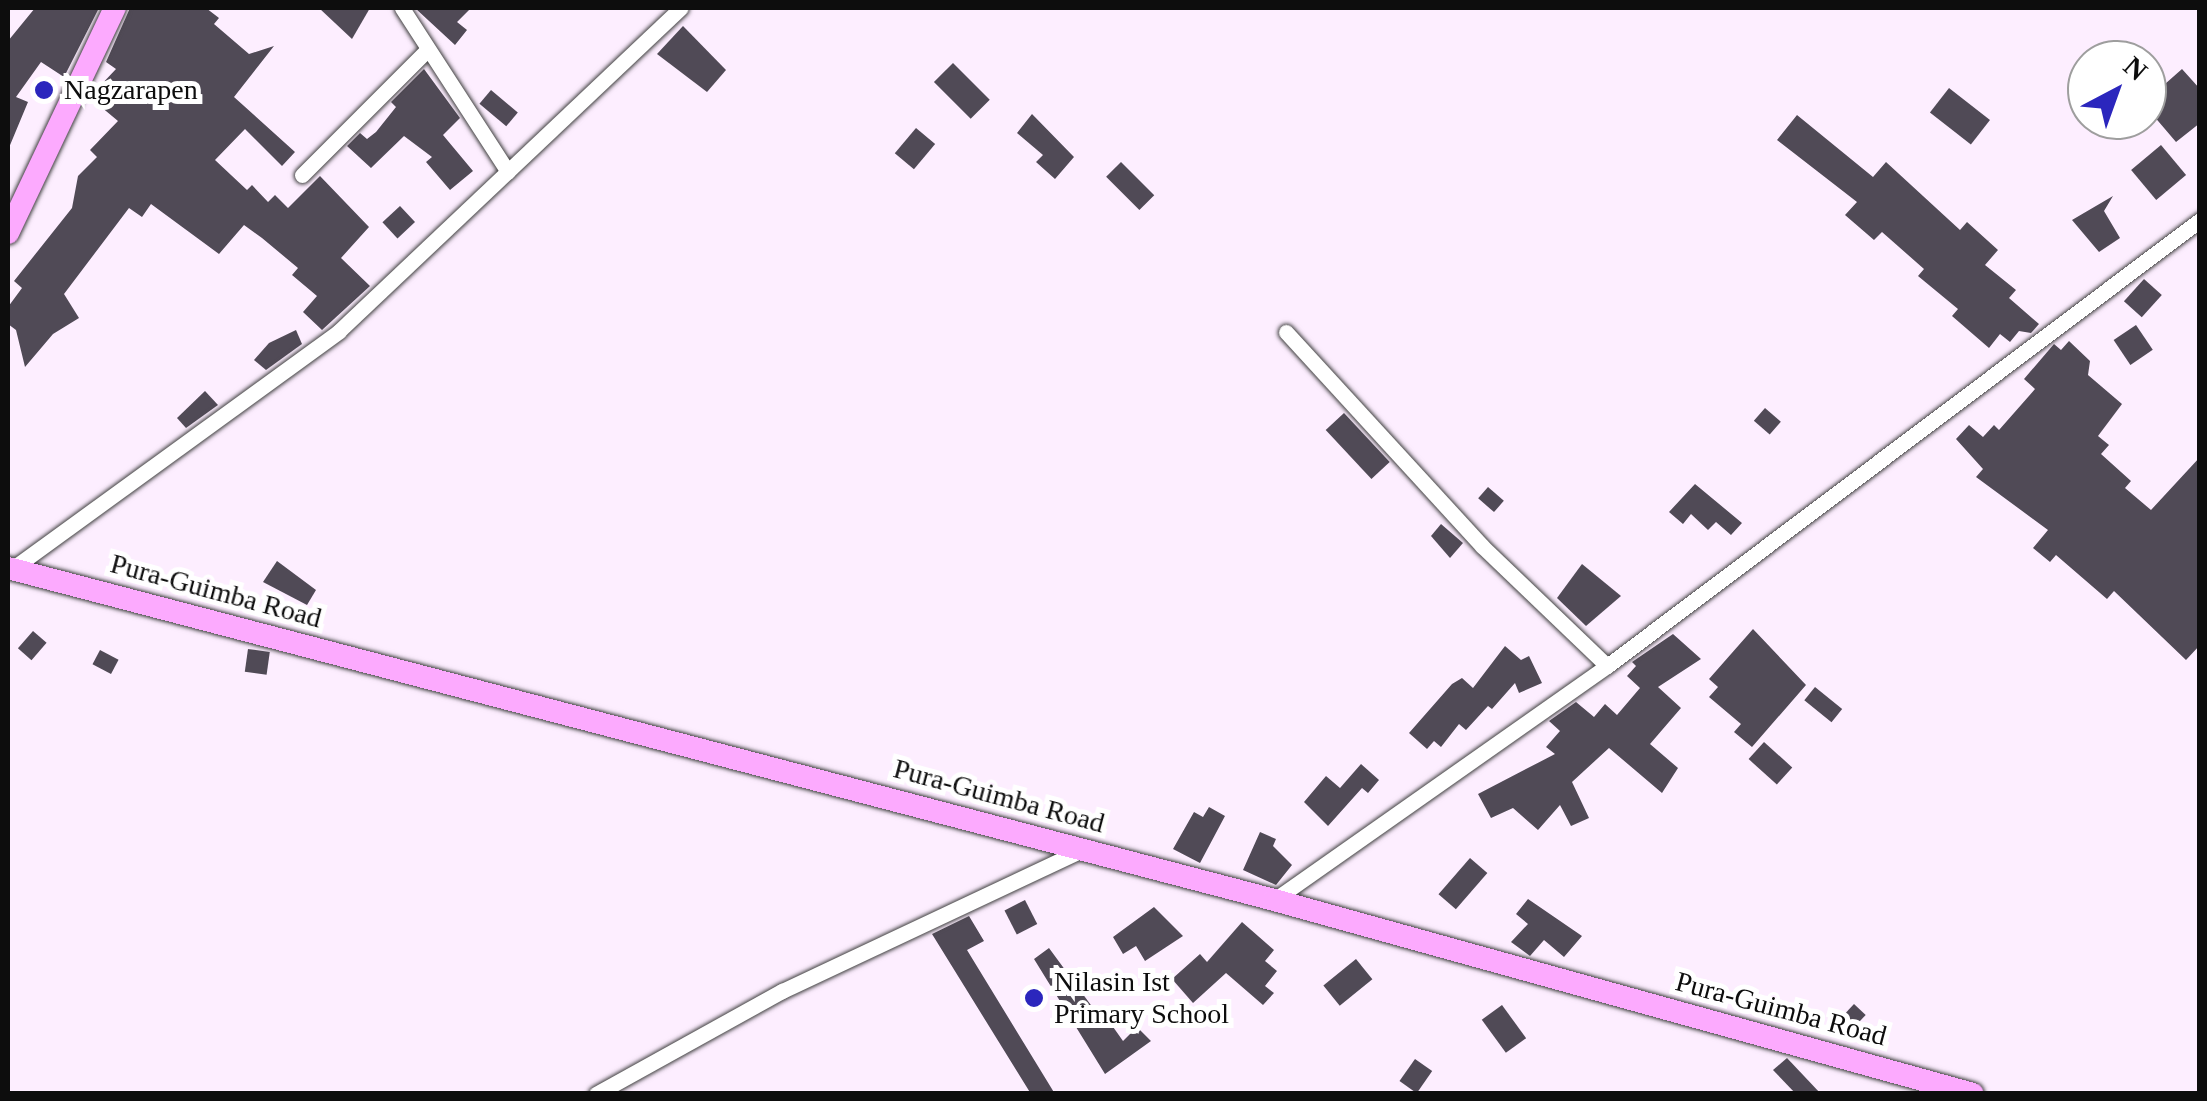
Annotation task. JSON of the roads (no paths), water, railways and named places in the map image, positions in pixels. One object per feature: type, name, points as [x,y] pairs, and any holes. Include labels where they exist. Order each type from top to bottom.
[{"type":"main road","points":[[8,233],[115,8]]},
{"type":"main road","name":"Pura-Guimba Road","points":[[10,568],[1084,849],[1973,1094]]},
{"type":"street","points":[[402,8],[508,172]]},
{"type":"street","points":[[10,568],[338,330],[681,8]]},
{"type":"street","points":[[302,175],[428,49]]},
{"type":"street","points":[[1274,900],[1607,666],[2200,220]]},
{"type":"street","points":[[1286,332],[1482,546],[1607,666]]},
{"type":"street","points":[[596,1094],[782,991],[1084,849]]},
{"type":"place","name":"Nagzarapen","points":[[44,90]]},
{"type":"place","name":"Nilasin Ist Primary School","points":[[1034,998]]}]
